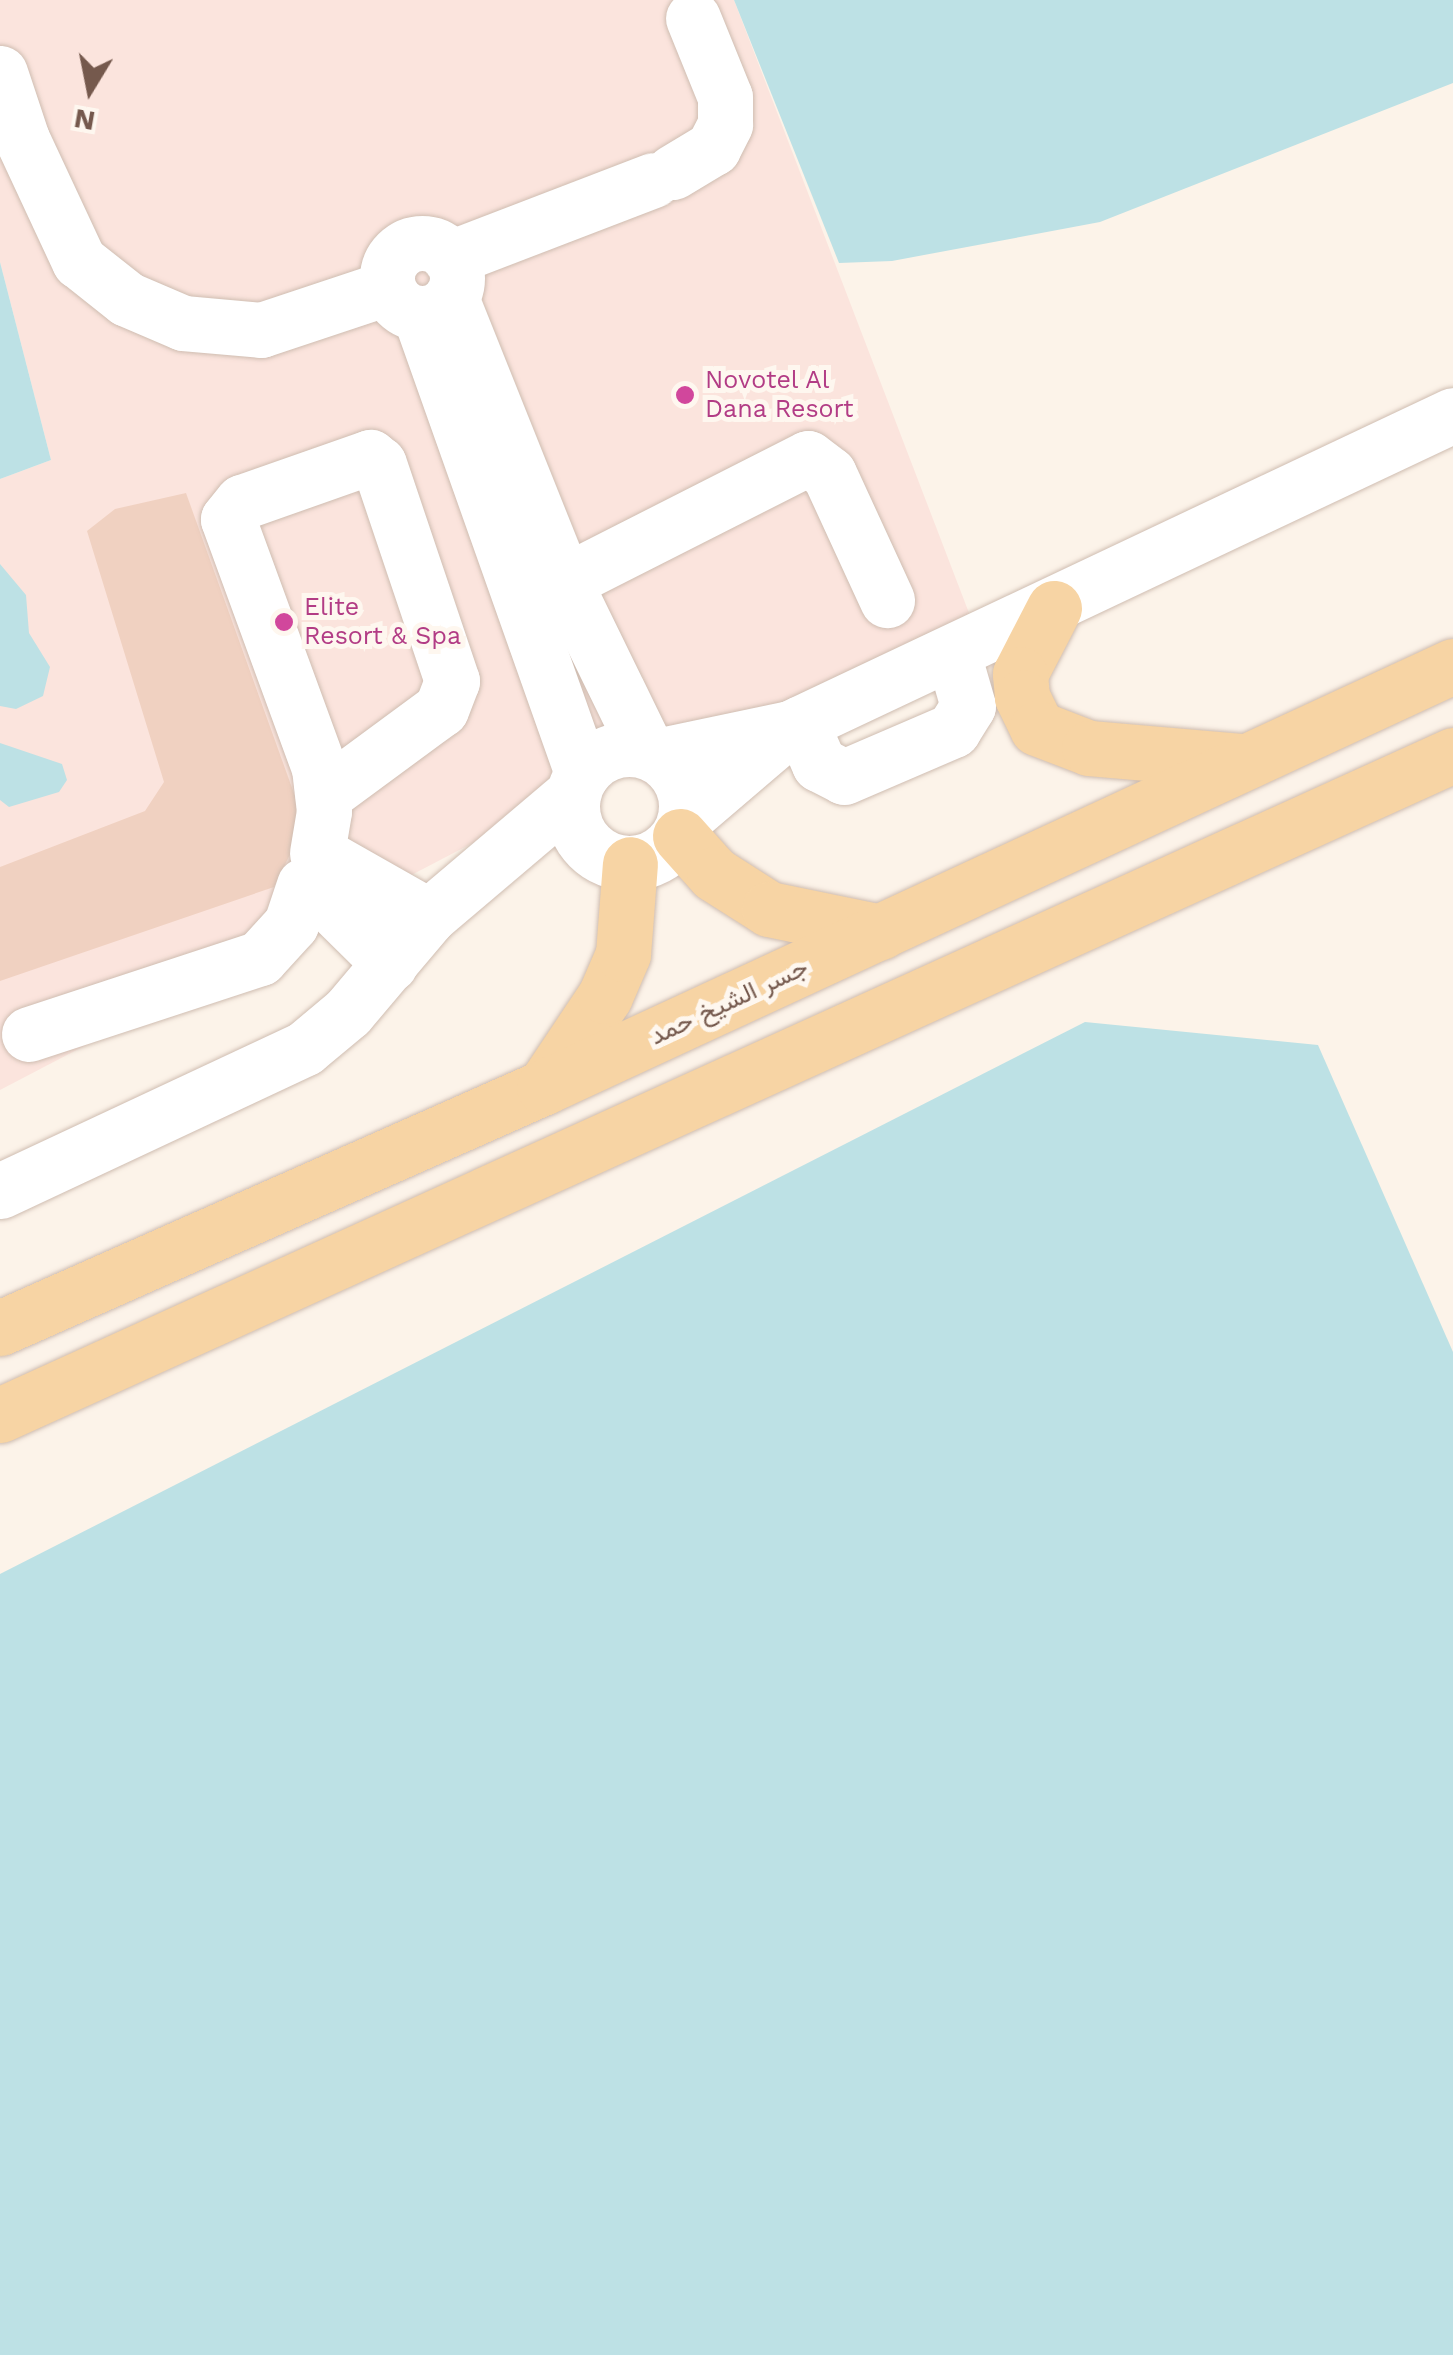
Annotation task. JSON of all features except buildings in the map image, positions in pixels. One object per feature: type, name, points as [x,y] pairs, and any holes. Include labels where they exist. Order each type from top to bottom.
[{"type":"main road","points":[[1054,608],[1020,674],[1022,697],[1037,728],[1090,748],[1242,761]]},
{"type":"main road","name":"جسر الشيخ حمد","points":[[0,1328],[544,1087],[1453,666]]},
{"type":"main road","points":[[0,1416],[1453,756]]},
{"type":"main road","points":[[683,826],[714,874],[769,909],[881,932]]},
{"type":"main road","points":[[544,1087],[605,996],[623,954],[613,859]]},
{"type":"street","points":[[0,73],[22,140],[80,261],[127,299],[183,323],[260,330],[427,289],[702,157],[726,124],[725,97],[693,18]]},
{"type":"street","points":[[427,289],[543,592],[577,784],[576,827],[613,859]]},
{"type":"street","points":[[0,1191],[304,1048],[448,902],[618,750],[652,754],[795,726],[1054,608],[1453,414]]},
{"type":"street","points":[[29,1034],[260,958],[292,924],[314,870],[323,796],[318,768],[228,519],[242,502],[370,456],[385,480],[452,681],[441,708],[323,796]]},
{"type":"street","points":[[543,592],[808,458],[829,474],[887,600]]},
{"type":"street","points":[[543,592],[652,754],[682,781],[683,826]]},
{"type":"street","points":[[314,870],[448,902],[613,859],[650,860],[795,726]]},
{"type":"street","points":[[314,870],[390,964]]},
{"type":"shaded area","points":[[0,0],[734,0],[974,626],[622,765],[0,1090],[0,479],[51,460],[0,262]]},
{"type":"water","points":[[734,0],[1453,0],[1453,83],[1100,222],[892,261],[839,263]]},
{"type":"water","points":[[0,262],[51,460],[0,479]]},
{"type":"water","points":[[0,564],[26,595],[29,633],[50,667],[43,696],[16,709],[0,706]]},
{"type":"water","points":[[0,743],[62,764],[67,780],[59,792],[9,807],[0,800]]},
{"type":"water","points":[[1085,1022],[1318,1045],[1453,1352],[1453,2355],[0,2355],[0,1574]]},
{"type":"place","name":"Novotel Al Dana Resort","points":[[685,395]]},
{"type":"place","name":"Elite Resort & Spa","points":[[284,622]]}]
